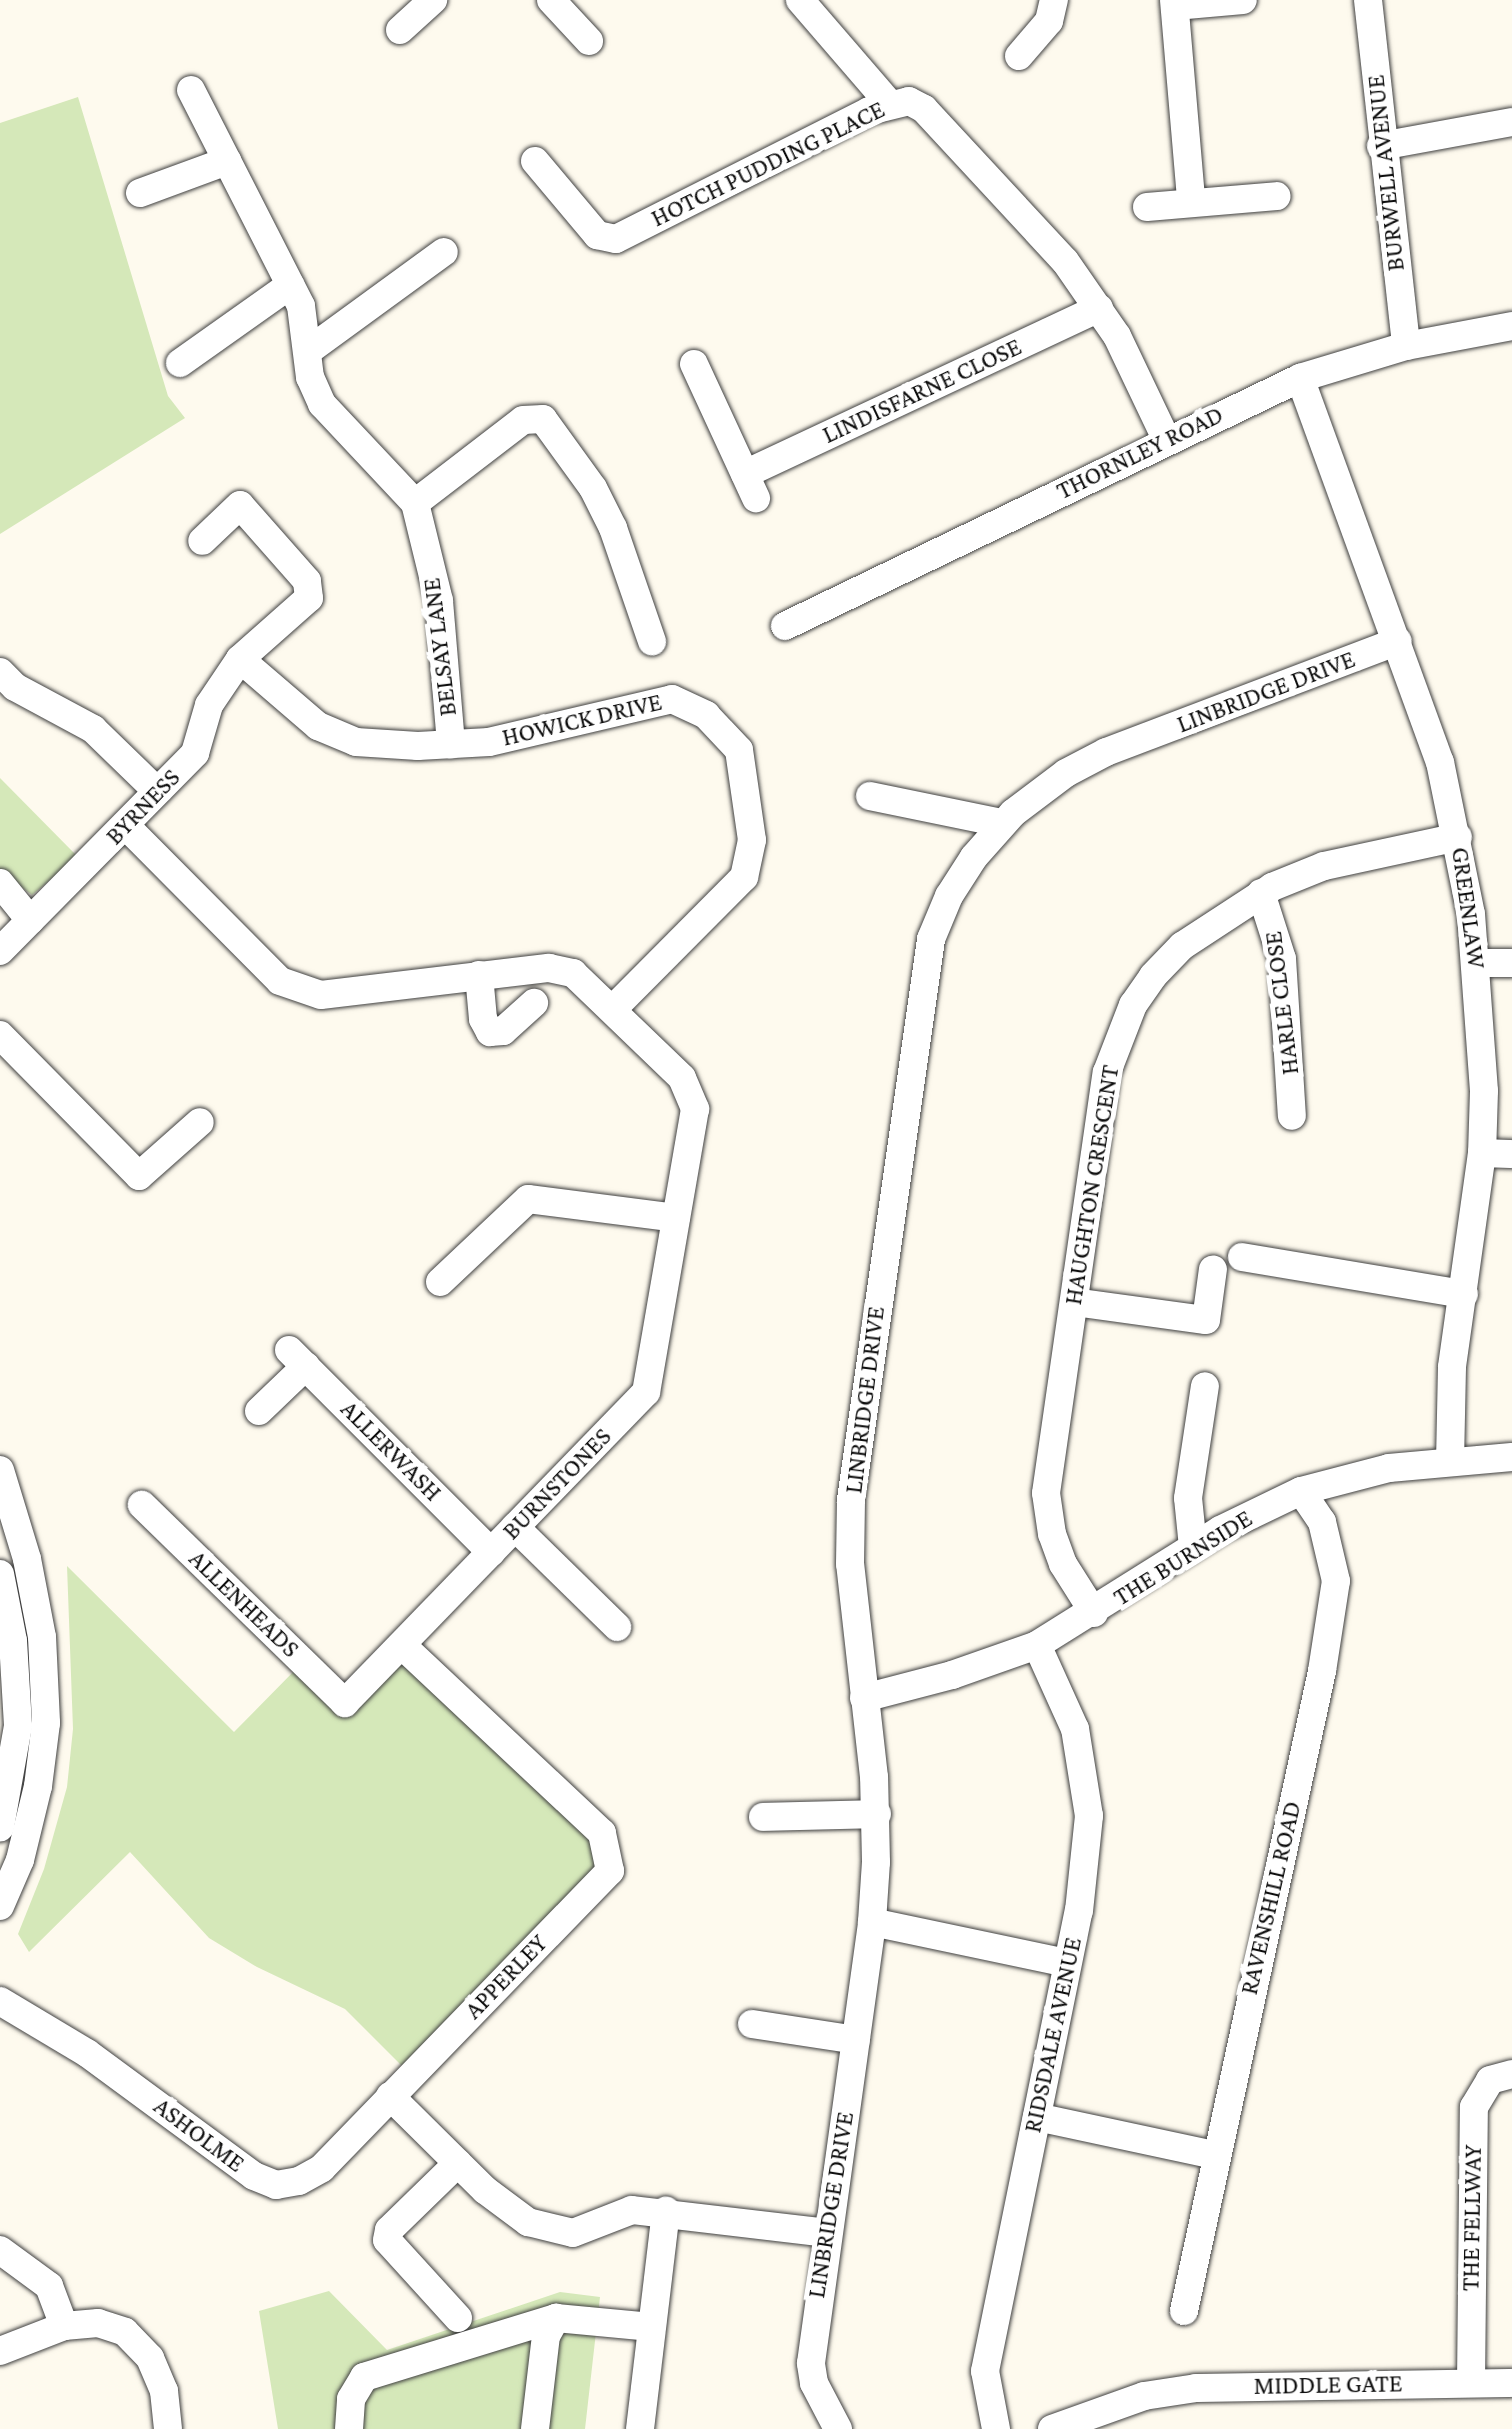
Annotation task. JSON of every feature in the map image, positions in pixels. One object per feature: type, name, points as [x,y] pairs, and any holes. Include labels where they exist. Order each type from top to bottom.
[{"type":"street","points":[[400,30],[433,0]]},
{"type":"street","points":[[551,0],[589,41]]},
{"type":"street","points":[[800,0],[890,103]]},
{"type":"street","points":[[1019,56],[1049,22],[1054,0]]},
{"type":"street","points":[[1192,200],[1174,3],[1244,0]]},
{"type":"street","name":"BURWELL AVENUE","points":[[1368,0],[1381,146],[1406,346]]},
{"type":"street","name":"BELSAY LANE","points":[[191,90],[301,306],[310,377],[322,404],[415,503],[439,601],[451,744]]},
{"type":"street","name":"HOTCH PUDDING PLACE","points":[[535,160],[597,235],[616,239],[890,103],[909,101],[924,108],[1058,253],[1099,308],[1166,441]]},
{"type":"street","points":[[1381,146],[1512,122]]},
{"type":"street","points":[[140,194],[227,161]]},
{"type":"street","points":[[1147,207],[1192,200],[1277,196]]},
{"type":"street","points":[[308,351],[444,252]]},
{"type":"street","points":[[180,363],[290,285]]},
{"type":"street","name":"LINDISFARNE CLOSE","points":[[694,364],[751,486],[1099,308]]},
{"type":"street","name":"THORNLEY ROAD","points":[[784,626],[1300,378],[1406,346],[1512,326]]},
{"type":"street","name":"GREENLAW","points":[[1300,378],[1440,762],[1458,837],[1477,963],[1484,1090],[1482,1154],[1452,1367],[1450,1462]]},
{"type":"street","points":[[415,503],[523,420],[543,420],[592,488],[612,528],[652,641]]},
{"type":"street","name":"BYRNESS","points":[[0,950],[195,753],[209,704],[240,659],[309,598],[306,582],[240,506],[202,541]]},
{"type":"street","name":"LINBRIDGE DRIVE","points":[[838,2429],[818,2394],[811,2362],[872,1922],[876,1814],[850,1564],[852,1500],[928,958],[950,896],[1002,824],[1066,773],[1106,752],[1398,641]]},
{"type":"street","name":"HOWICK DRIVE","points":[[240,659],[318,726],[356,742],[489,742],[672,699],[706,715],[739,750],[752,840],[744,877],[612,1009]]},
{"type":"street","points":[[0,672],[15,687],[94,728],[157,791]]},
{"type":"street","points":[[870,796],[1002,824]]},
{"type":"street","name":"BURNSTONES","points":[[126,826],[280,981],[321,994],[549,968],[573,972],[682,1078],[695,1109],[646,1392],[346,1703]]},
{"type":"street","name":"HAUGHTON CRESCENT","points":[[1094,1613],[1062,1564],[1052,1534],[1046,1494],[1107,1072],[1127,1018],[1152,976],[1182,946],[1261,893],[1324,866],[1458,837]]},
{"type":"street","points":[[0,883],[30,920]]},
{"type":"street","name":"HARLE CLOSE","points":[[1261,893],[1282,959],[1292,1116]]},
{"type":"street","points":[[1477,963],[1512,962]]},
{"type":"street","points":[[479,975],[483,1019],[490,1032],[503,1031],[534,1003]]},
{"type":"street","points":[[0,1035],[139,1176],[200,1122]]},
{"type":"street","points":[[1482,1154],[1512,1154]]},
{"type":"street","points":[[440,1282],[528,1199],[676,1218]]},
{"type":"street","points":[[1242,1257],[1464,1294]]},
{"type":"street","points":[[1074,1302],[1206,1320],[1213,1269]]},
{"type":"street","name":"ALLERWASH","points":[[260,1412],[298,1358],[491,1552]]},
{"type":"street","points":[[1194,1547],[1188,1498],[1204,1386]]},
{"type":"street","name":"THE BURNSIDE","points":[[864,1698],[952,1675],[1037,1646],[1194,1547],[1301,1492],[1389,1468],[1512,1457]]},
{"type":"street","points":[[0,1470],[27,1559],[42,1637],[46,1723],[38,1786],[10,1856],[0,1906]]},
{"type":"street","name":"RAVENSHILL ROAD","points":[[1184,2311],[1214,2155],[1322,1670],[1336,1582],[1322,1522],[1301,1492]]},
{"type":"street","name":"ALLENHEADS","points":[[142,1506],[346,1703]]},
{"type":"street","points":[[515,1527],[617,1627]]},
{"type":"street","points":[[0,1574],[13,1641],[18,1726],[0,1827]]},
{"type":"street","name":"APPERLEY","points":[[390,2096],[610,1871],[602,1833],[402,1645]]},
{"type":"street","name":"RIDSDALE AVENUE","points":[[996,2429],[985,2371],[1079,1911],[1089,1816],[1075,1729],[1037,1646]]},
{"type":"street","points":[[763,1817],[876,1814]]},
{"type":"street","points":[[872,1922],[1067,1963]]},
{"type":"street","name":"ASHOLME","points":[[0,2001],[87,2053],[254,2176],[276,2184],[299,2182],[322,2168],[390,2096]]},
{"type":"street","points":[[752,2024],[856,2040]]},
{"type":"street","name":"THE FELLWAY","points":[[1471,2384],[1474,2106],[1490,2080],[1512,2074]]},
{"type":"street","points":[[390,2096],[458,2164],[528,2222],[573,2233],[632,2210],[827,2233]]},
{"type":"street","points":[[1036,2117],[1214,2155]]},
{"type":"street","points":[[458,2164],[388,2236],[393,2250],[458,2318]]},
{"type":"street","points":[[640,2429],[666,2212]]},
{"type":"street","points":[[0,2250],[49,2286],[64,2326]]},
{"type":"street","points":[[349,2429],[351,2399],[364,2377],[556,2318],[652,2328]]},
{"type":"street","points":[[535,2429],[546,2336],[556,2318]]},
{"type":"street","points":[[0,2351],[64,2326],[98,2322],[125,2332],[150,2358],[164,2391],[168,2429]]},
{"type":"street","name":"MIDDLE GATE","points":[[1052,2429],[1144,2396],[1256,2385],[1512,2383]]},
{"type":"green space","points":[[78,97],[168,396],[185,418],[0,534],[0,123]]},
{"type":"green space","points":[[0,778],[78,857],[32,895],[0,871]]},
{"type":"green space","points":[[67,1566],[234,1732],[298,1667],[345,1714],[401,1663],[593,1836],[599,1868],[403,2067],[345,2009],[257,1967],[209,1938],[130,1852],[29,1952],[18,1934],[44,1869],[67,1787],[73,1729]]},
{"type":"green space","points":[[329,2291],[387,2350],[560,2292],[600,2297],[585,2429],[278,2429],[259,2311]]}]
